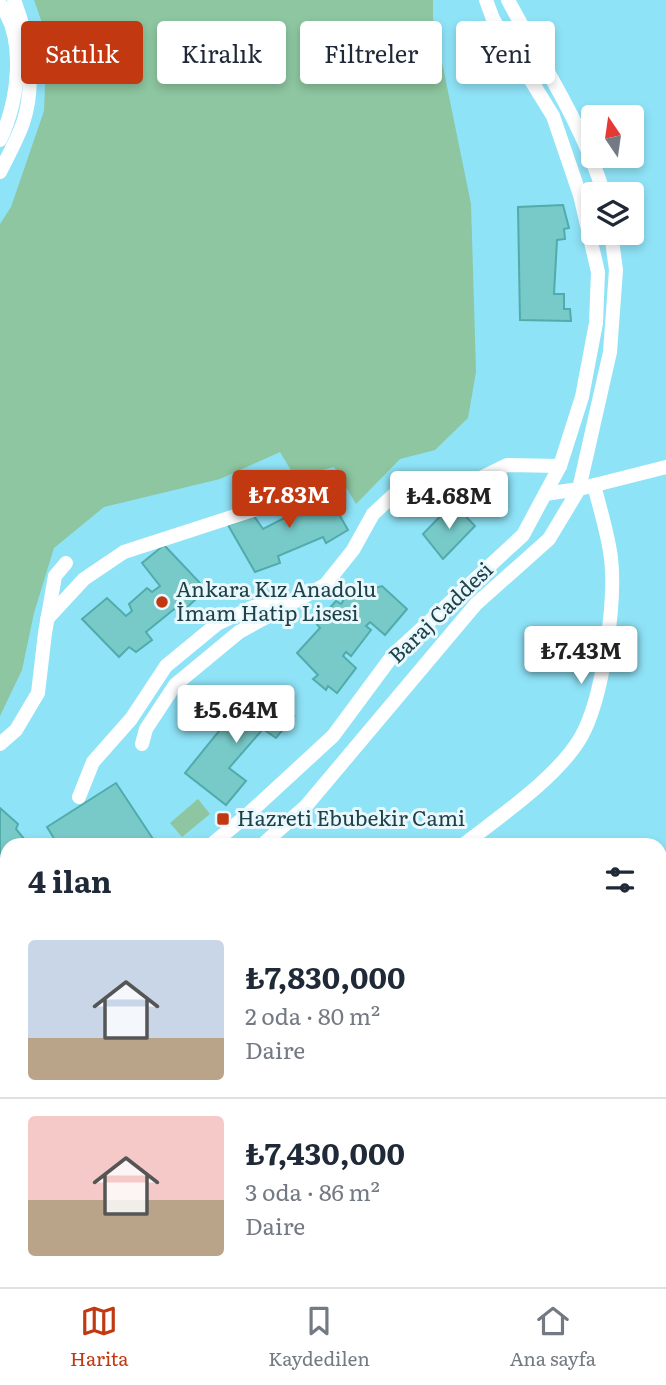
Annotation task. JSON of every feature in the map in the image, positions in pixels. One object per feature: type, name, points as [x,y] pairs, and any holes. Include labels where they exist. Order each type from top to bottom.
[{"type":"street","points":[[0,172],[23,125],[29,100],[27,46],[14,0]]},
{"type":"street","name":"Baraj Caddesi","points":[[219,838],[333,736],[393,655],[523,535],[560,466],[582,397],[596,323],[598,272],[580,195],[553,116],[494,19],[486,0]]},
{"type":"street","points":[[508,0],[572,117],[594,162],[600,182]]},
{"type":"street","points":[[0,4],[8,14],[18,59],[13,102],[0,140]]},
{"type":"street","name":"Baraj Caddesi","points":[[270,838],[306,806],[476,604],[549,539],[579,489],[610,352],[616,270],[613,245]]},
{"type":"street","points":[[142,744],[146,729],[175,685],[239,632],[326,585],[352,551],[373,514],[410,480],[433,488],[464,486],[507,466],[560,466]]},
{"type":"street","points":[[545,494],[579,489],[666,467]]},
{"type":"street","points":[[471,838],[557,767],[581,736],[601,682],[612,592],[611,558],[594,485]]},
{"type":"street","points":[[47,619],[84,579],[124,552],[269,505]]},
{"type":"street","points":[[0,744],[16,730],[38,693],[55,576],[66,563]]},
{"type":"street","points":[[79,797],[93,762],[131,719],[166,666],[217,624],[253,607],[292,603]]},
{"type":"green space","points":[[34,0],[433,0],[434,21],[300,21],[300,84],[442,84],[442,62],[471,204],[476,372],[468,418],[435,450],[400,459],[356,504],[334,467],[295,477],[280,452],[220,479],[104,507],[54,548],[34,613],[22,670],[0,716],[0,224],[11,207],[44,111],[45,84],[143,84],[143,21],[41,21]]},
{"type":"green space","points":[[198,799],[210,814],[182,837],[170,823]]},
{"type":"building","points":[[563,205],[569,228],[564,229],[565,239],[557,240],[554,294],[564,294],[564,309],[570,309],[571,321],[520,320],[518,207]]},
{"type":"building","points":[[321,483],[348,530],[326,543],[323,537],[278,556],[280,563],[255,572],[228,525],[254,516],[263,529],[306,507],[299,495]]},
{"type":"building","points":[[453,503],[475,526],[443,559],[423,534]]},
{"type":"building","name":"Ankara Kız Anadolu İmam Hatip Lisesi","points":[[164,545],[200,583],[190,594],[195,600],[182,612],[178,606],[146,632],[152,640],[136,652],[129,647],[119,657],[82,619],[107,598],[126,616],[132,611],[129,604],[147,588],[152,592],[160,586],[142,563]]},
{"type":"building","points":[[358,579],[372,592],[382,586],[407,609],[385,635],[370,622],[366,626],[371,630],[351,656],[346,652],[343,656],[356,668],[337,693],[328,686],[326,690],[313,679],[318,675],[297,653],[320,628],[316,623],[336,601],[341,604]]},
{"type":"building","points":[[253,689],[294,716],[276,738],[263,729],[229,768],[246,781],[226,805],[185,773]]},
{"type":"building","points":[[116,783],[152,838],[54,838],[47,827]]},
{"type":"building","points":[[0,808],[18,824],[16,829],[23,838],[0,838]]},
{"type":"place","name":"Ankara Kız Anadolu İmam Hatip Lisesi","points":[[162,602]]},
{"type":"place","name":"Hazreti Ebubekir Cami","points":[[223,819]]}]
